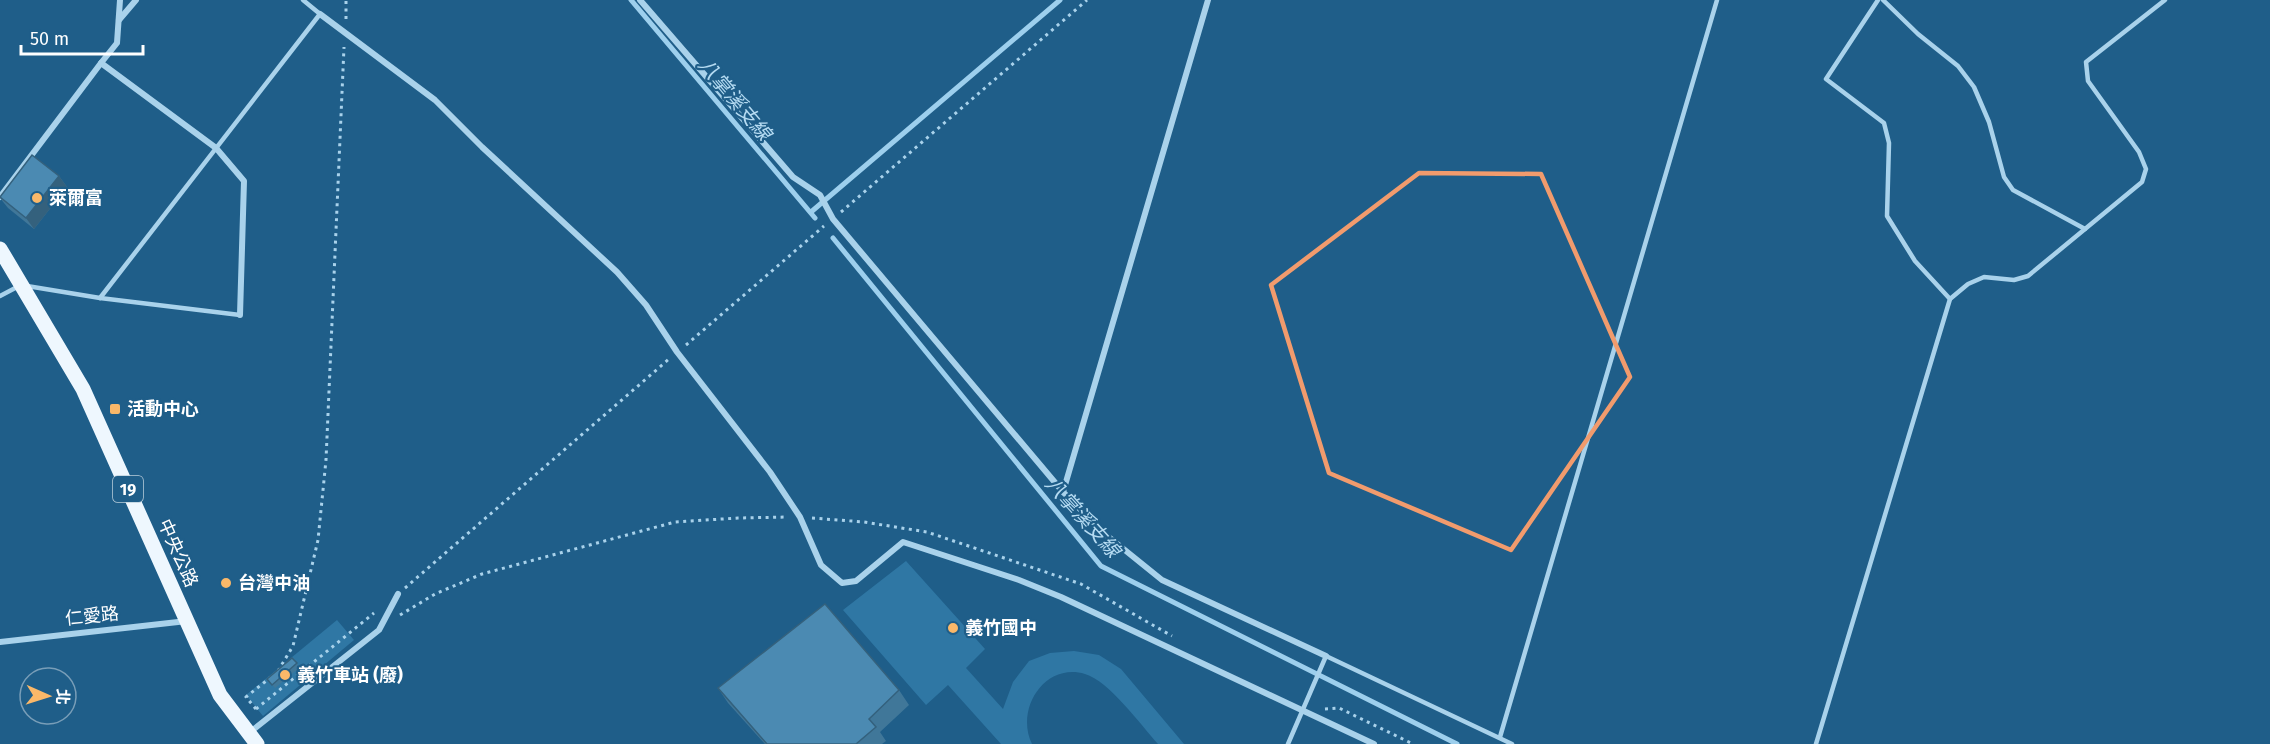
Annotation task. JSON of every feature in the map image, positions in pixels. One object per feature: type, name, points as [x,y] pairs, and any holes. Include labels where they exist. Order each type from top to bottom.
[{"type":"main road","name":"中央公路","points":[[0,249],[83,389],[220,695],[252,739]]},
{"type":"street","points":[[0,197],[117,44],[120,0]]},
{"type":"street","points":[[119,20],[136,0]]},
{"type":"street","points":[[640,0],[793,177],[820,195],[831,216],[1063,492],[1105,534],[1162,580],[1326,656]]},
{"type":"street","points":[[1063,492],[1208,0]]},
{"type":"street","points":[[320,14],[435,100],[482,147],[617,272],[646,305],[677,352],[770,472],[794,506],[821,565],[842,583],[856,581],[903,542],[1019,580],[1050,593],[1374,744]]},
{"type":"street","points":[[101,63],[216,148],[244,181],[240,315]]},
{"type":"street","points":[[252,739],[265,720],[379,630],[398,594]]},
{"type":"street","name":"仁愛路","points":[[0,642],[187,621]]},
{"type":"lane","points":[[100,298],[320,14],[303,0]]},
{"type":"lane","points":[[1500,737],[1718,0]]},
{"type":"lane","points":[[1878,0],[1826,79],[1884,123],[1889,143],[1887,216],[1914,261],[1950,298]]},
{"type":"lane","points":[[1882,0],[1918,34],[1958,66],[1974,87],[1989,122],[2004,177],[2013,190],[2085,229]]},
{"type":"lane","points":[[1816,744],[1950,298],[1968,284],[1984,277],[2014,280],[2028,276],[2142,182],[2146,169],[2139,152],[2088,81],[2086,62],[2165,0]]},
{"type":"lane","points":[[0,296],[21,285],[100,298],[240,315]]},
{"type":"lane","points":[[1288,744],[1326,656],[1512,744]]},
{"type":"path","points":[[265,720],[246,697],[279,670],[293,646],[318,540],[327,460],[346,0]]},
{"type":"path","points":[[256,709],[398,594],[831,216],[1087,0]]},
{"type":"path","points":[[1304,710],[1339,708],[1413,744]]},
{"type":"highlighted area","points":[[1419,173],[1541,174],[1630,377],[1511,550],[1329,473],[1271,285]]},
{"type":"shaded area","points":[[906,561],[985,649],[966,668],[1003,709],[1013,682],[1029,661],[1050,653],[1074,651],[1099,655],[1121,669],[1184,744],[1158,744],[1114,694],[1094,678],[1085,674],[1070,672],[1057,675],[1037,692],[1030,704],[1027,717],[1032,744],[1001,744],[948,685],[926,705],[843,610]]},
{"type":"shaded area","points":[[337,620],[354,640],[263,716],[246,695]]},
{"type":"building","points":[[32,155],[59,176],[26,218],[0,197]]},
{"type":"building","points":[[825,604],[899,690],[869,719],[876,727],[856,744],[767,744],[718,688]]},
{"type":"building","points":[[292,658],[297,663],[272,685],[267,679]]},
{"type":"waterway","name":"八掌溪支線","points":[[631,0],[815,218]]},
{"type":"waterway","points":[[811,212],[1060,0]]},
{"type":"waterway","name":"八掌溪支線","points":[[833,238],[1101,566],[1457,744]]},
{"type":"place","name":"萊爾富","points":[[37,198]]},
{"type":"place","name":"活動中心","points":[[115,409]]},
{"type":"place","name":"台灣中油","points":[[226,583]]},
{"type":"place","name":"義竹國中","points":[[953,628]]},
{"type":"place","name":"義竹車站 (廢)","points":[[285,675]]}]
